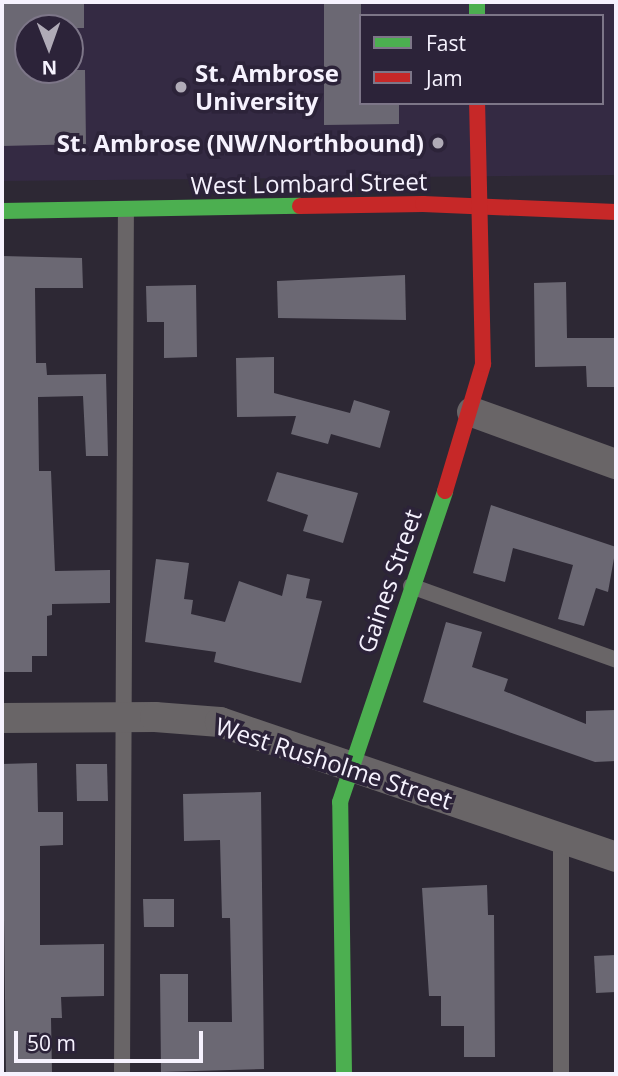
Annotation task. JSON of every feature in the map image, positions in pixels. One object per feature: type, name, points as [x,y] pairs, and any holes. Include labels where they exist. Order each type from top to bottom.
[{"type":"street","name":"Gaines Street","points":[[344,1074],[340,802],[349,766],[472,412],[483,364],[477,105]]},
{"type":"street","name":"West Lombard Street","points":[[2,211],[480,205],[616,212]]},
{"type":"street","points":[[472,412],[616,464]]},
{"type":"street","name":"West Rusholme Street","points":[[2,718],[120,717],[220,722],[616,857]]},
{"type":"lane","points":[[122,1074],[120,717],[126,209]]},
{"type":"lane","points":[[411,585],[616,660]]},
{"type":"lane","points":[[561,839],[561,1074]]},
{"type":"shaded area","name":"St. Ambrose University","points":[[2,2],[616,2],[616,175],[2,181]]},
{"type":"building","points":[[2,2],[84,2],[84,14],[14,14],[14,84],[84,84],[85,70],[86,144],[2,146]]},
{"type":"building","points":[[324,2],[361,2],[359,105],[399,105],[399,124],[324,125]]},
{"type":"building","points":[[2,256],[82,258],[83,288],[35,288],[36,363],[46,363],[47,375],[106,374],[108,456],[86,456],[83,396],[38,397],[39,471],[51,471],[55,571],[110,570],[110,603],[52,604],[52,615],[47,616],[47,656],[32,656],[32,672],[3,672]]},
{"type":"building","points":[[405,275],[406,320],[278,318],[277,281]]},
{"type":"building","points":[[566,282],[567,338],[616,338],[616,387],[587,387],[586,366],[535,367],[534,283]]},
{"type":"building","points":[[196,285],[197,357],[164,358],[164,322],[147,322],[146,286]]},
{"type":"building","points":[[274,357],[274,393],[350,413],[354,400],[390,411],[380,448],[331,434],[328,444],[291,434],[296,416],[237,417],[236,358]]},
{"type":"building","points":[[277,472],[358,493],[343,543],[303,531],[308,515],[267,501]]},
{"type":"building","points":[[491,505],[616,547],[608,592],[596,588],[584,626],[558,619],[573,565],[513,548],[505,582],[473,573]]},
{"type":"building","points":[[156,559],[189,563],[184,599],[193,600],[191,614],[225,622],[239,581],[282,596],[287,574],[310,579],[306,598],[322,601],[301,683],[214,662],[216,652],[145,642]]},
{"type":"building","points":[[446,622],[482,632],[472,667],[508,679],[504,691],[586,724],[586,711],[616,710],[616,761],[595,762],[423,702]]},
{"type":"building","points":[[37,763],[38,812],[63,812],[63,845],[40,846],[40,945],[104,944],[104,996],[61,997],[62,1018],[51,1018],[52,1072],[6,1073],[2,764]]},
{"type":"building","points":[[76,764],[107,764],[108,801],[77,801]]},
{"type":"building","points":[[261,792],[264,1069],[161,1072],[160,974],[188,974],[188,1022],[232,1022],[230,918],[222,918],[220,840],[184,841],[183,794]]},
{"type":"building","points":[[487,885],[488,915],[494,915],[495,1057],[464,1057],[464,1026],[441,1026],[441,996],[429,996],[422,888]]},
{"type":"building","points":[[143,899],[174,899],[174,927],[144,927]]},
{"type":"building","points":[[616,955],[616,992],[596,993],[594,956]]},
{"type":"traffic: fast","points":[[477,2],[477,14]]},
{"type":"traffic: fast","points":[[2,211],[300,206]]},
{"type":"traffic: fast","points":[[344,1074],[340,802],[445,491]]},
{"type":"traffic: jam","points":[[445,491],[483,364],[477,105]]},
{"type":"traffic: jam","points":[[300,206],[423,204],[616,212]]},
{"type":"place","name":"St. Ambrose University","points":[[181,87]]},
{"type":"place","name":"St. Ambrose (NW/Northbound)","points":[[438,143]]}]
